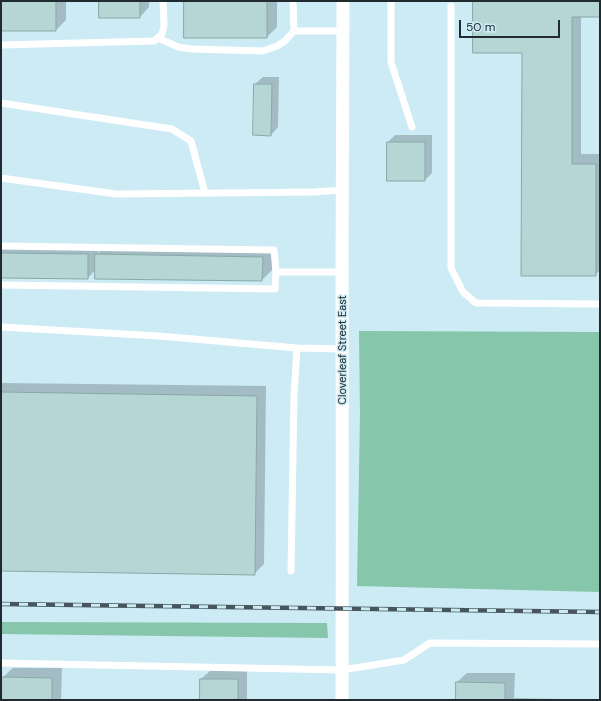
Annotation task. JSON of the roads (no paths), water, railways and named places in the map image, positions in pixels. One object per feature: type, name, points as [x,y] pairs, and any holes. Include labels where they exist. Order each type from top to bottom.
[{"type":"street","name":"Cloverleaf Street East","points":[[342,700],[343,1]]},
{"type":"lane","points":[[1,45],[154,41],[162,34],[164,26],[163,1]]},
{"type":"lane","points":[[158,38],[178,46],[192,49],[263,51],[277,46],[285,41],[294,31],[293,1]]},
{"type":"lane","points":[[391,1],[391,62],[412,127]]},
{"type":"lane","points":[[451,6],[451,268],[463,292],[476,303],[600,304]]},
{"type":"lane","points":[[294,31],[343,31]]},
{"type":"lane","points":[[1,103],[172,129],[191,141],[205,192]]},
{"type":"lane","points":[[1,178],[116,194],[314,192],[342,190]]},
{"type":"lane","points":[[1,246],[274,250],[276,272],[275,289],[1,285]]},
{"type":"lane","points":[[276,272],[342,272]]},
{"type":"lane","points":[[1,327],[159,336],[297,348],[343,349]]},
{"type":"lane","points":[[290,571],[294,395],[297,348]]},
{"type":"lane","points":[[1,663],[342,670],[404,660],[430,643],[600,644]]},
{"type":"railway","points":[[1,604],[600,612]]}]
